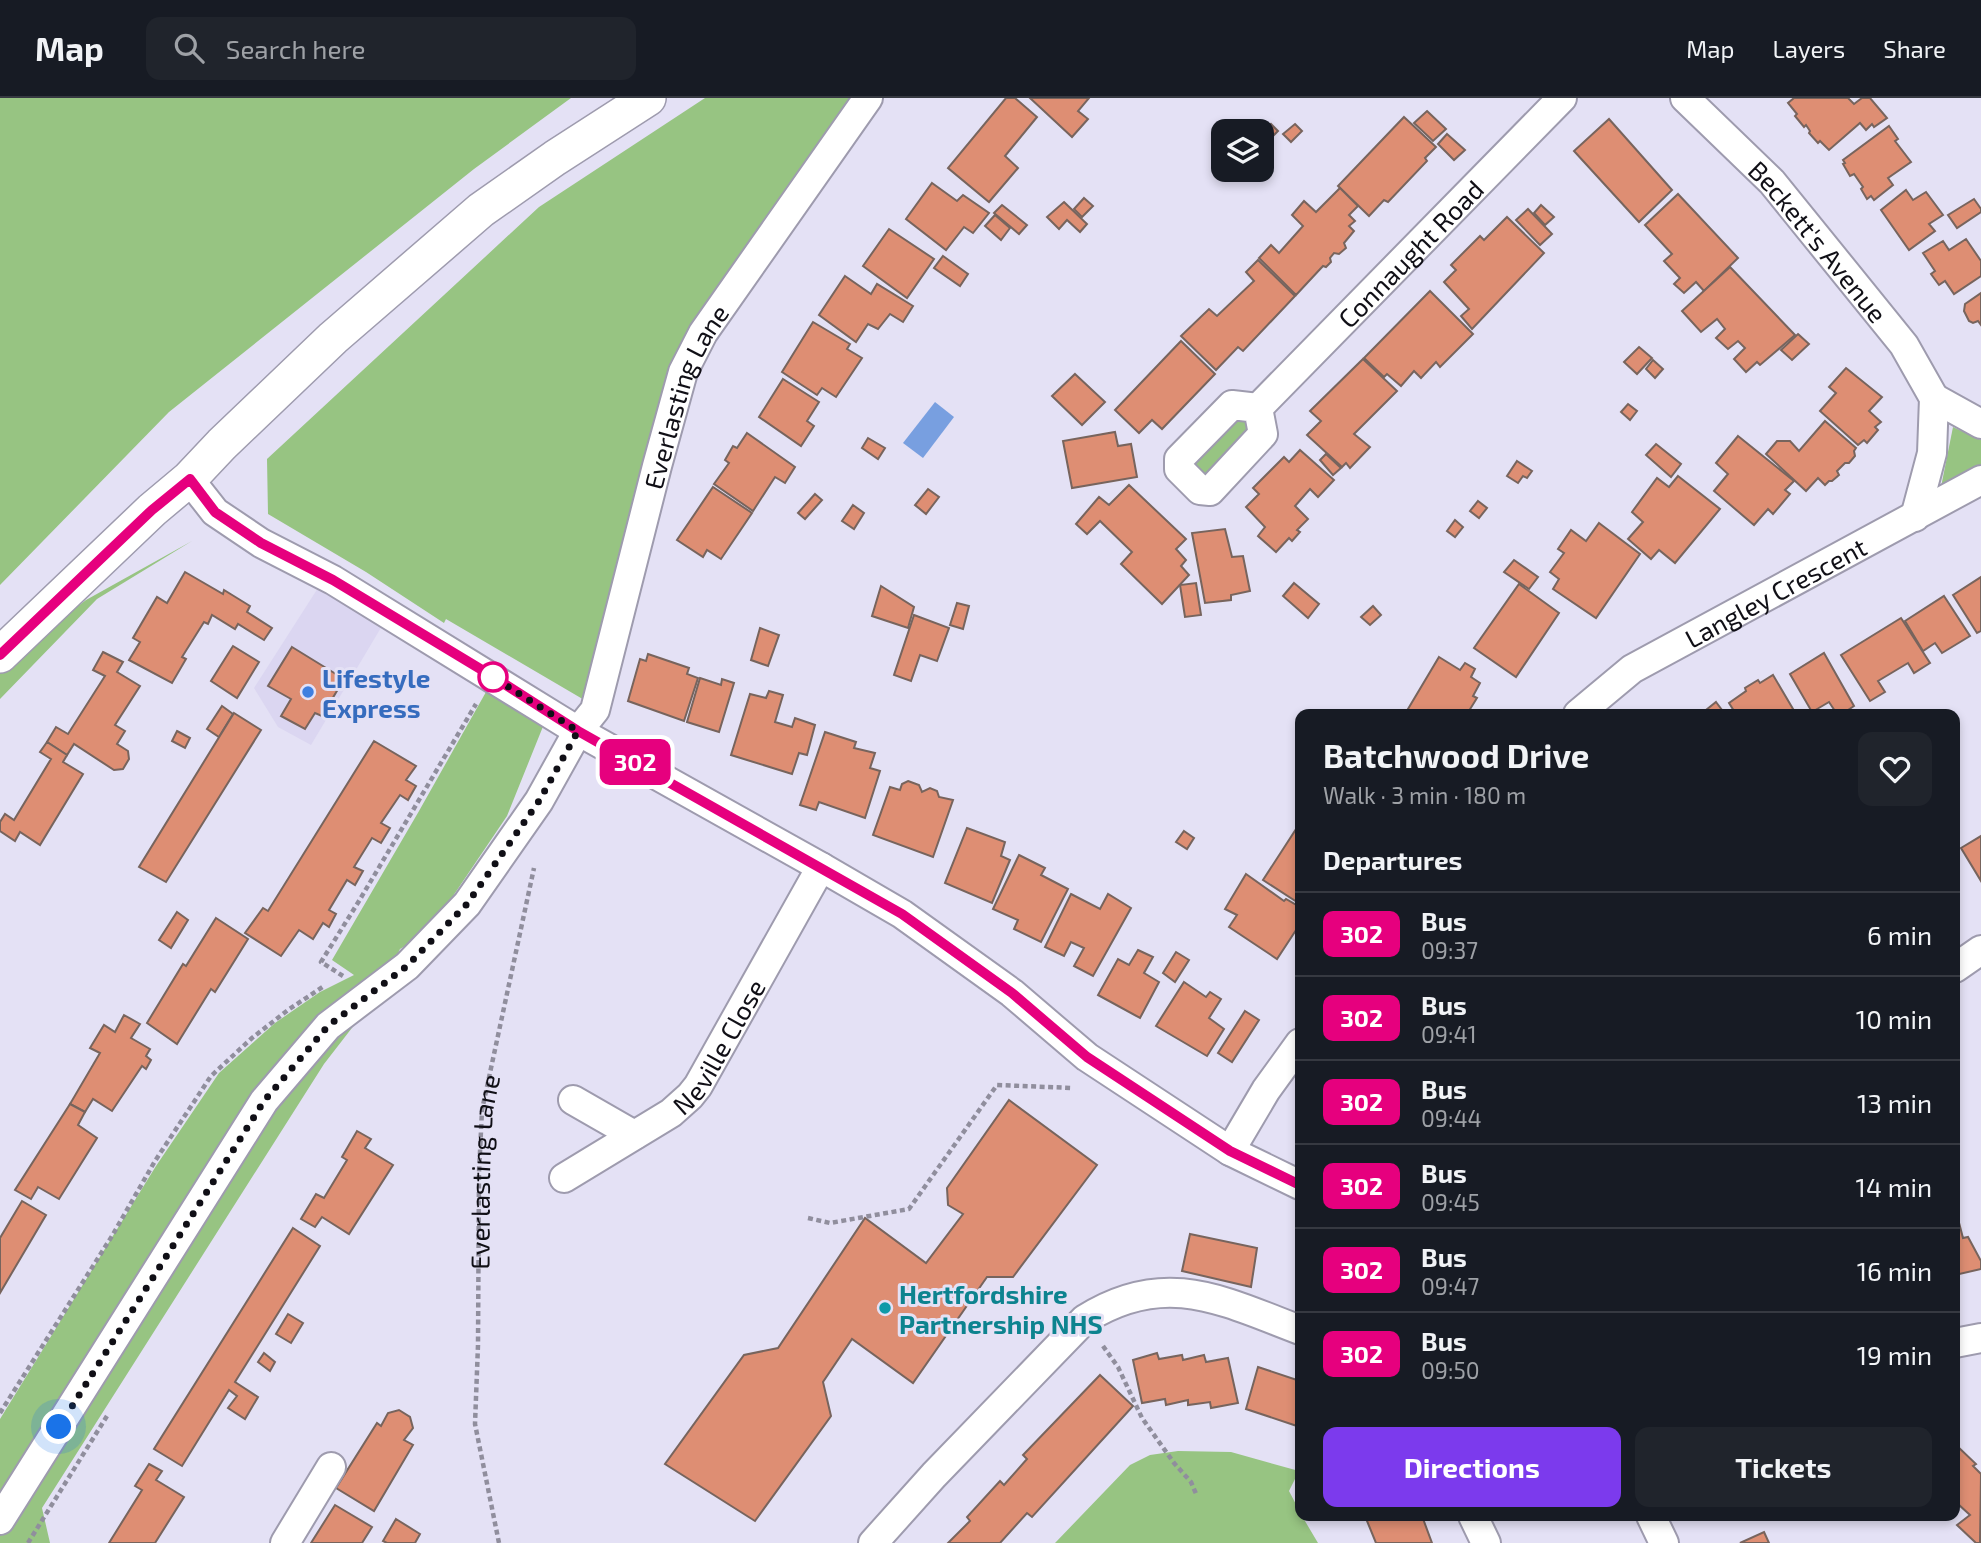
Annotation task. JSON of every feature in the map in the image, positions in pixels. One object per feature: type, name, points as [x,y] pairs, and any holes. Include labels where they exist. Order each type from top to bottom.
[{"type":"street","points":[[0,655],[152,510],[190,479],[222,444],[334,338],[481,210],[648,98]]},
{"type":"street","name":"Everlasting Lane","points":[[0,1520],[264,1101],[328,1026],[407,966],[467,904],[539,801],[578,731],[595,710],[683,372],[703,333],[868,98]]},
{"type":"street","name":"Connaught Road","points":[[1258,408],[1562,98]]},
{"type":"street","name":"Beckett's Avenue","points":[[1685,98],[1772,182],[1904,345],[1934,398]]},
{"type":"street","points":[[1915,517],[1932,453],[1934,398],[1981,424]]},
{"type":"street","points":[[190,479],[215,512],[261,543],[333,580],[578,731],[902,914],[1012,993],[1087,1057],[1230,1151],[1295,1183]]},
{"type":"street","name":"Langley Crescent","points":[[1584,709],[1632,669],[1981,480]]},
{"type":"street","name":"Neville Close","points":[[564,1178],[671,1113],[690,1096],[821,867]]},
{"type":"street","points":[[1960,965],[1981,950]]},
{"type":"street","points":[[1230,1151],[1266,1090],[1295,1050]]},
{"type":"street","points":[[573,1100],[634,1135]]},
{"type":"street","points":[[873,1543],[934,1475],[1085,1319],[1106,1306],[1130,1297],[1160,1292],[1185,1293],[1218,1299],[1295,1328]]},
{"type":"street","points":[[1960,1342],[1981,1338]]},
{"type":"street","points":[[285,1543],[331,1467]]},
{"type":"street","points":[[1475,1521],[1486,1543]]},
{"type":"street","points":[[1653,1521],[1664,1543]]},
{"type":"path","points":[[344,976],[321,962],[492,676]]},
{"type":"path","name":"Everlasting Lane","points":[[499,1543],[475,1424],[482,1110],[536,860]]},
{"type":"path","points":[[808,1218],[830,1223],[909,1209],[997,1085],[1086,1088]]},
{"type":"path","points":[[1085,1319],[1118,1367],[1142,1418],[1191,1482],[1197,1496]]},
{"type":"shaded area","points":[[318,588],[382,626],[311,745],[278,727],[254,688]]},
{"type":"green space","points":[[0,98],[571,98],[474,169],[169,412],[0,585]]},
{"type":"green space","points":[[705,98],[863,98],[701,329],[586,701],[446,619],[444,623],[366,572],[268,514],[267,459],[539,207]]},
{"type":"green space","points":[[1232,408],[1260,432],[1208,486],[1185,461]]},
{"type":"green space","points":[[1953,427],[1981,440],[1981,466],[1941,487]]},
{"type":"green space","points":[[192,541],[97,599],[0,699],[0,665],[86,600]]},
{"type":"green space","points":[[486,692],[544,724],[507,816],[453,896],[412,942],[400,949],[379,993],[324,1064],[42,1508],[50,1543],[0,1543],[0,1419],[156,1166],[219,1073],[275,1023],[320,992],[354,975],[332,960]]},
{"type":"green space","points":[[1178,1451],[1231,1452],[1295,1470],[1295,1479],[1289,1491],[1295,1502],[1295,1521],[1305,1521],[1318,1543],[1055,1543],[1130,1465],[1150,1455]]},
{"type":"water","points":[[935,402],[954,417],[923,458],[903,443]]},
{"type":"building","points":[[1006,98],[1015,98],[1037,117],[1005,156],[1018,168],[989,202],[948,168]]},
{"type":"building","points":[[1030,98],[1089,98],[1078,111],[1088,119],[1072,137]]},
{"type":"building","points":[[1794,98],[1848,98],[1854,104],[1862,98],[1870,98],[1887,118],[1874,127],[1872,124],[1866,130],[1860,123],[1829,150],[1820,141],[1818,143],[1806,125],[1804,127],[1795,116],[1797,114],[1788,103]]},
{"type":"building","points":[[1427,111],[1446,129],[1433,141],[1414,123]]},
{"type":"building","points":[[1404,117],[1436,147],[1425,158],[1427,161],[1388,202],[1384,200],[1369,216],[1338,186]]},
{"type":"building","points":[[1609,119],[1672,190],[1639,222],[1574,151]]},
{"type":"building","points":[[1295,124],[1302,131],[1291,142],[1283,134]]},
{"type":"building","points":[[1889,126],[1898,139],[1895,141],[1911,162],[1888,178],[1893,185],[1874,200],[1871,196],[1867,199],[1861,189],[1863,187],[1854,174],[1850,176],[1843,160]]},
{"type":"building","points":[[1447,134],[1465,150],[1454,160],[1438,144]]},
{"type":"building","points":[[932,183],[957,201],[963,195],[989,213],[973,233],[964,227],[946,250],[906,219]]},
{"type":"building","points":[[1340,188],[1358,206],[1349,215],[1355,221],[1349,226],[1354,231],[1344,243],[1346,248],[1339,254],[1334,253],[1330,258],[1331,262],[1326,267],[1323,266],[1296,295],[1259,258],[1271,245],[1279,253],[1303,226],[1292,215],[1304,201],[1316,212]]},
{"type":"building","points":[[1906,190],[1913,200],[1926,192],[1943,215],[1929,224],[1935,231],[1909,250],[1881,210]]},
{"type":"building","points":[[1678,194],[1738,258],[1704,291],[1696,282],[1684,293],[1674,284],[1680,278],[1664,261],[1672,254],[1645,225]]},
{"type":"building","points":[[1084,198],[1093,206],[1082,217],[1074,209]]},
{"type":"building","points":[[1974,199],[1981,212],[1957,228],[1948,215]]},
{"type":"building","points":[[1064,202],[1087,224],[1080,232],[1067,220],[1059,229],[1047,217]]},
{"type":"building","points":[[1002,205],[1027,225],[1019,234],[994,213]]},
{"type":"building","points":[[1541,205],[1554,217],[1545,225],[1534,213]]},
{"type":"building","points":[[1528,209],[1552,234],[1540,245],[1516,220]]},
{"type":"building","points":[[995,215],[1010,228],[1001,240],[985,226]]},
{"type":"building","points":[[1507,217],[1544,253],[1472,329],[1461,316],[1469,309],[1444,282],[1456,270],[1451,265],[1480,236],[1484,240]]},
{"type":"building","points":[[889,229],[934,259],[907,298],[863,266]]},
{"type":"building","points":[[1966,239],[1981,261],[1981,276],[1954,294],[1945,281],[1939,285],[1931,274],[1935,271],[1923,253],[1943,241],[1949,250]]},
{"type":"building","points":[[943,256],[968,274],[960,286],[934,268]]},
{"type":"building","points":[[1258,260],[1295,296],[1243,351],[1238,347],[1216,370],[1181,336],[1209,309],[1217,316],[1254,281],[1246,272]]},
{"type":"building","points":[[1730,267],[1795,335],[1760,365],[1757,362],[1746,372],[1734,359],[1745,348],[1738,341],[1728,349],[1716,338],[1725,329],[1717,319],[1701,332],[1682,311]]},
{"type":"building","points":[[845,276],[871,294],[877,284],[913,306],[903,322],[890,314],[878,329],[868,324],[856,342],[819,315]]},
{"type":"building","points":[[1430,291],[1473,334],[1440,367],[1436,362],[1421,378],[1414,371],[1401,386],[1387,374],[1384,377],[1364,358]]},
{"type":"building","points":[[1981,293],[1981,325],[1978,321],[1969,321],[1964,311],[1965,304]]},
{"type":"building","points":[[813,322],[850,344],[847,349],[862,358],[836,397],[822,388],[817,395],[782,372]]},
{"type":"building","points":[[1798,334],[1809,344],[1792,360],[1781,350]]},
{"type":"building","points":[[1181,341],[1215,374],[1162,429],[1152,420],[1139,433],[1115,410]]},
{"type":"building","points":[[1639,347],[1652,358],[1637,374],[1624,362]]},
{"type":"building","points":[[1363,359],[1397,391],[1354,434],[1370,447],[1350,468],[1346,463],[1342,467],[1307,435],[1321,421],[1310,411]]},
{"type":"building","points":[[1653,360],[1663,369],[1655,378],[1646,369]]},
{"type":"building","points":[[1846,368],[1882,397],[1869,411],[1881,422],[1875,427],[1878,430],[1867,443],[1864,440],[1858,445],[1820,411],[1836,393],[1829,387]]},
{"type":"building","points":[[1075,374],[1105,402],[1082,425],[1052,396]]},
{"type":"building","points":[[783,379],[819,402],[807,421],[814,426],[801,446],[759,417]]},
{"type":"building","points":[[1628,404],[1637,411],[1630,420],[1621,412]]},
{"type":"building","points":[[1825,421],[1856,448],[1855,456],[1837,471],[1839,475],[1832,481],[1825,485],[1818,478],[1806,491],[1766,454],[1777,441],[1790,441],[1799,451]]},
{"type":"building","points":[[1115,432],[1118,446],[1131,444],[1137,477],[1072,488],[1063,441]]},
{"type":"building","points":[[747,433],[795,467],[785,483],[775,477],[753,511],[714,484],[729,463],[725,460],[733,446],[737,448]]},
{"type":"building","points":[[1738,436],[1794,481],[1785,490],[1790,494],[1773,514],[1768,509],[1754,525],[1714,491],[1728,474],[1716,463]]},
{"type":"building","points":[[868,438],[885,448],[878,459],[862,448]]},
{"type":"building","points":[[1656,444],[1681,464],[1671,477],[1646,455]]},
{"type":"building","points":[[1300,450],[1334,480],[1318,497],[1310,489],[1295,506],[1308,519],[1297,530],[1300,532],[1292,541],[1289,538],[1276,552],[1258,536],[1265,527],[1246,507],[1259,494],[1253,488],[1284,457],[1289,462]]},
{"type":"building","points":[[1326,454],[1341,468],[1333,475],[1320,460]]},
{"type":"building","points":[[1517,461],[1532,471],[1518,483],[1507,476]]},
{"type":"building","points":[[1678,476],[1720,509],[1675,563],[1659,550],[1651,559],[1628,539],[1643,522],[1632,512],[1657,478],[1669,487]]},
{"type":"building","points":[[1129,485],[1186,539],[1176,549],[1186,560],[1181,566],[1189,575],[1162,604],[1121,564],[1132,552],[1100,521],[1087,534],[1076,524],[1099,497],[1109,505]]},
{"type":"building","points":[[713,487],[752,513],[721,559],[707,550],[703,557],[677,540]]},
{"type":"building","points":[[928,489],[939,497],[926,514],[915,505]]},
{"type":"building","points":[[815,494],[822,500],[805,519],[798,513]]},
{"type":"building","points":[[1478,501],[1487,508],[1479,518],[1470,511]]},
{"type":"building","points":[[853,505],[864,513],[854,529],[842,521]]},
{"type":"building","points":[[1455,520],[1463,527],[1455,537],[1447,531]]},
{"type":"building","points":[[1599,523],[1640,554],[1596,618],[1553,589],[1559,579],[1550,572],[1564,553],[1558,549],[1571,530],[1586,541]]},
{"type":"building","points":[[1225,529],[1232,557],[1243,556],[1250,591],[1231,595],[1231,600],[1205,603],[1192,533]]},
{"type":"building","points":[[1514,560],[1538,577],[1529,589],[1504,572]]},
{"type":"building","points":[[185,572],[223,594],[224,590],[250,606],[247,612],[272,628],[264,640],[238,624],[235,629],[212,615],[208,624],[204,622],[182,657],[186,659],[172,683],[129,660],[140,642],[133,638],[157,597],[167,603]]},
{"type":"building","points":[[1981,577],[1981,631],[1977,633],[1953,595]]},
{"type":"building","points":[[1196,583],[1201,615],[1185,617],[1180,585]]},
{"type":"building","points":[[1294,583],[1319,604],[1308,618],[1283,596]]},
{"type":"building","points":[[1519,584],[1559,613],[1516,677],[1474,648]]},
{"type":"building","points":[[881,586],[914,607],[908,628],[872,616]]},
{"type":"building","points":[[1944,596],[1970,636],[1942,653],[1935,643],[1923,651],[1905,621]]},
{"type":"building","points":[[957,603],[969,606],[963,629],[950,625]]},
{"type":"building","points":[[1373,606],[1381,615],[1370,625],[1361,617]]},
{"type":"building","points":[[914,615],[949,628],[937,661],[920,655],[911,681],[894,675]]},
{"type":"building","points":[[1901,618],[1930,663],[1914,673],[1908,663],[1878,681],[1885,692],[1870,701],[1841,655]]},
{"type":"building","points":[[760,628],[779,635],[768,666],[751,660]]},
{"type":"building","points":[[233,646],[259,662],[237,698],[211,681]]},
{"type":"building","name":"Lifestyle Express","points":[[292,647],[344,679],[322,716],[315,713],[305,729],[281,716],[291,699],[268,686]]},
{"type":"building","points":[[103,652],[123,662],[117,672],[140,686],[115,725],[125,731],[117,744],[128,751],[129,759],[123,769],[114,770],[74,744],[67,755],[47,742],[56,727],[68,734],[105,676],[93,670]]},
{"type":"building","points":[[1824,653],[1854,706],[1850,709],[1834,709],[1829,702],[1817,709],[1810,709],[1790,674]]},
{"type":"building","points":[[648,654],[689,668],[687,674],[698,678],[684,721],[628,701],[640,659],[646,661]]},
{"type":"building","points":[[1439,657],[1460,670],[1465,663],[1475,669],[1471,677],[1480,683],[1473,696],[1477,698],[1470,709],[1408,709]]},
{"type":"building","points":[[1773,675],[1793,709],[1733,709],[1729,703],[1746,691],[1745,688],[1758,680],[1760,683]]},
{"type":"building","points":[[700,678],[721,685],[722,679],[734,683],[719,732],[687,722]]},
{"type":"building","points":[[769,691],[783,695],[775,722],[792,727],[795,718],[815,725],[807,755],[799,753],[792,774],[731,755],[750,694],[766,698]]},
{"type":"building","points":[[1716,702],[1721,709],[1707,709]]},
{"type":"building","points":[[222,706],[233,714],[219,737],[207,729]]},
{"type":"building","points":[[234,713],[261,730],[166,882],[139,867]]},
{"type":"building","points":[[177,731],[190,738],[185,748],[172,741]]},
{"type":"building","points":[[825,732],[856,742],[854,748],[875,753],[870,768],[880,771],[865,818],[819,802],[816,810],[800,805]]},
{"type":"building","points":[[374,741],[416,766],[406,780],[416,786],[408,800],[400,795],[381,823],[390,828],[381,843],[372,838],[354,867],[363,871],[355,885],[347,880],[329,910],[336,914],[329,927],[323,923],[313,939],[299,930],[281,956],[245,933],[263,908],[268,911]]},
{"type":"building","points":[[47,742],[67,755],[63,762],[83,774],[40,845],[20,832],[15,841],[0,831],[0,822],[5,814],[14,820],[51,759],[40,752]]},
{"type":"building","points":[[908,781],[919,785],[922,792],[930,788],[937,791],[939,797],[953,800],[933,857],[873,835],[890,787],[900,790],[902,784]]},
{"type":"building","points":[[967,828],[1005,842],[1001,856],[1010,860],[992,903],[945,883]]},
{"type":"building","points":[[1184,831],[1194,838],[1187,849],[1176,842]]},
{"type":"building","points":[[1295,831],[1295,901],[1263,880]]},
{"type":"building","points":[[1981,836],[1981,881],[1961,848]]},
{"type":"building","points":[[1019,855],[1045,868],[1041,875],[1068,889],[1041,942],[1014,929],[1018,920],[993,909]]},
{"type":"building","points":[[1246,874],[1284,901],[1286,899],[1295,904],[1295,932],[1277,959],[1229,927],[1237,915],[1225,909]]},
{"type":"building","points":[[1071,894],[1100,909],[1108,894],[1131,908],[1093,976],[1074,966],[1084,948],[1071,942],[1064,956],[1045,947]]},
{"type":"building","points":[[177,912],[188,920],[171,948],[159,940]]},
{"type":"building","points":[[216,918],[248,939],[215,992],[211,989],[177,1044],[147,1023],[183,964],[186,966]]},
{"type":"building","points":[[1138,950],[1153,957],[1144,973],[1159,982],[1140,1018],[1098,995],[1118,959],[1129,965]]},
{"type":"building","points":[[1176,952],[1189,960],[1175,982],[1163,973]]},
{"type":"building","points":[[1184,982],[1206,997],[1210,992],[1221,999],[1209,1018],[1224,1029],[1207,1056],[1156,1026]]},
{"type":"building","points":[[1245,1011],[1259,1020],[1232,1062],[1218,1053]]},
{"type":"building","points":[[124,1015],[140,1024],[131,1038],[150,1049],[146,1056],[151,1060],[146,1069],[142,1066],[112,1111],[93,1099],[85,1112],[70,1104],[100,1053],[90,1048],[104,1025],[115,1032]]},
{"type":"building","name":"Hertfordshire Partnership NHS","points":[[1009,1100],[1097,1165],[1013,1277],[987,1277],[913,1383],[852,1339],[823,1382],[831,1416],[755,1521],[665,1464],[744,1355],[778,1348],[865,1218],[926,1263],[963,1214],[948,1205],[947,1188]]},
{"type":"building","points":[[70,1104],[85,1112],[78,1125],[97,1138],[59,1199],[38,1187],[31,1199],[15,1190]]},
{"type":"building","points":[[357,1131],[371,1139],[365,1148],[393,1165],[349,1234],[322,1217],[315,1227],[301,1219],[316,1194],[324,1198],[347,1160],[342,1157]]},
{"type":"building","points":[[22,1201],[46,1215],[0,1293],[0,1238]]},
{"type":"building","points":[[1960,1226],[1963,1238],[1968,1237],[1981,1261],[1981,1269],[1960,1274]]},
{"type":"building","points":[[293,1228],[320,1246],[235,1382],[258,1397],[245,1419],[228,1408],[237,1396],[229,1390],[182,1466],[154,1449]]},
{"type":"building","points":[[1190,1234],[1257,1248],[1251,1287],[1182,1271]]},
{"type":"building","points":[[288,1314],[303,1323],[291,1343],[276,1334]]},
{"type":"building","points":[[264,1353],[275,1362],[270,1371],[258,1362]]},
{"type":"building","points":[[1157,1353],[1159,1359],[1182,1355],[1183,1360],[1204,1355],[1206,1362],[1228,1358],[1238,1403],[1211,1408],[1210,1402],[1188,1405],[1188,1400],[1166,1405],[1165,1399],[1142,1403],[1133,1360]]},
{"type":"building","points":[[1258,1367],[1295,1379],[1295,1425],[1246,1409]]},
{"type":"building","points":[[1100,1375],[1133,1406],[1032,1517],[1027,1513],[1000,1543],[948,1543],[970,1521],[967,1517],[1000,1481],[1004,1485],[1027,1459],[1023,1455]]},
{"type":"building","points":[[399,1410],[410,1417],[413,1428],[404,1440],[413,1445],[374,1511],[336,1488],[377,1423],[381,1426],[388,1413]]},
{"type":"building","points":[[1960,1449],[1976,1464],[1973,1466],[1981,1474],[1980,1543],[1976,1543],[1957,1525],[1970,1515],[1960,1506]]},
{"type":"building","points":[[149,1464],[162,1471],[156,1480],[184,1497],[155,1543],[109,1543],[142,1490],[135,1486]]},
{"type":"building","points":[[335,1505],[372,1527],[362,1543],[311,1543]]},
{"type":"building","points":[[396,1519],[420,1534],[415,1543],[383,1541]]},
{"type":"building","points":[[1367,1521],[1424,1521],[1432,1543],[1376,1543]]},
{"type":"building","points":[[1764,1532],[1769,1543],[1740,1543]]},
{"type":"bus line","name":"302","points":[[0,655],[152,510],[190,479],[215,512],[261,543],[333,580],[578,731],[902,914],[1012,993],[1087,1057],[1230,1151],[1295,1183]]},
{"type":"place","name":"Lifestyle Express","points":[[308,692]]},
{"type":"place","name":"Hertfordshire Partnership NHS","points":[[885,1308]]},
{"type":"route","points":[[59,1427],[264,1101],[328,1026],[407,966],[467,904],[539,801],[578,731],[493,677]]}]
